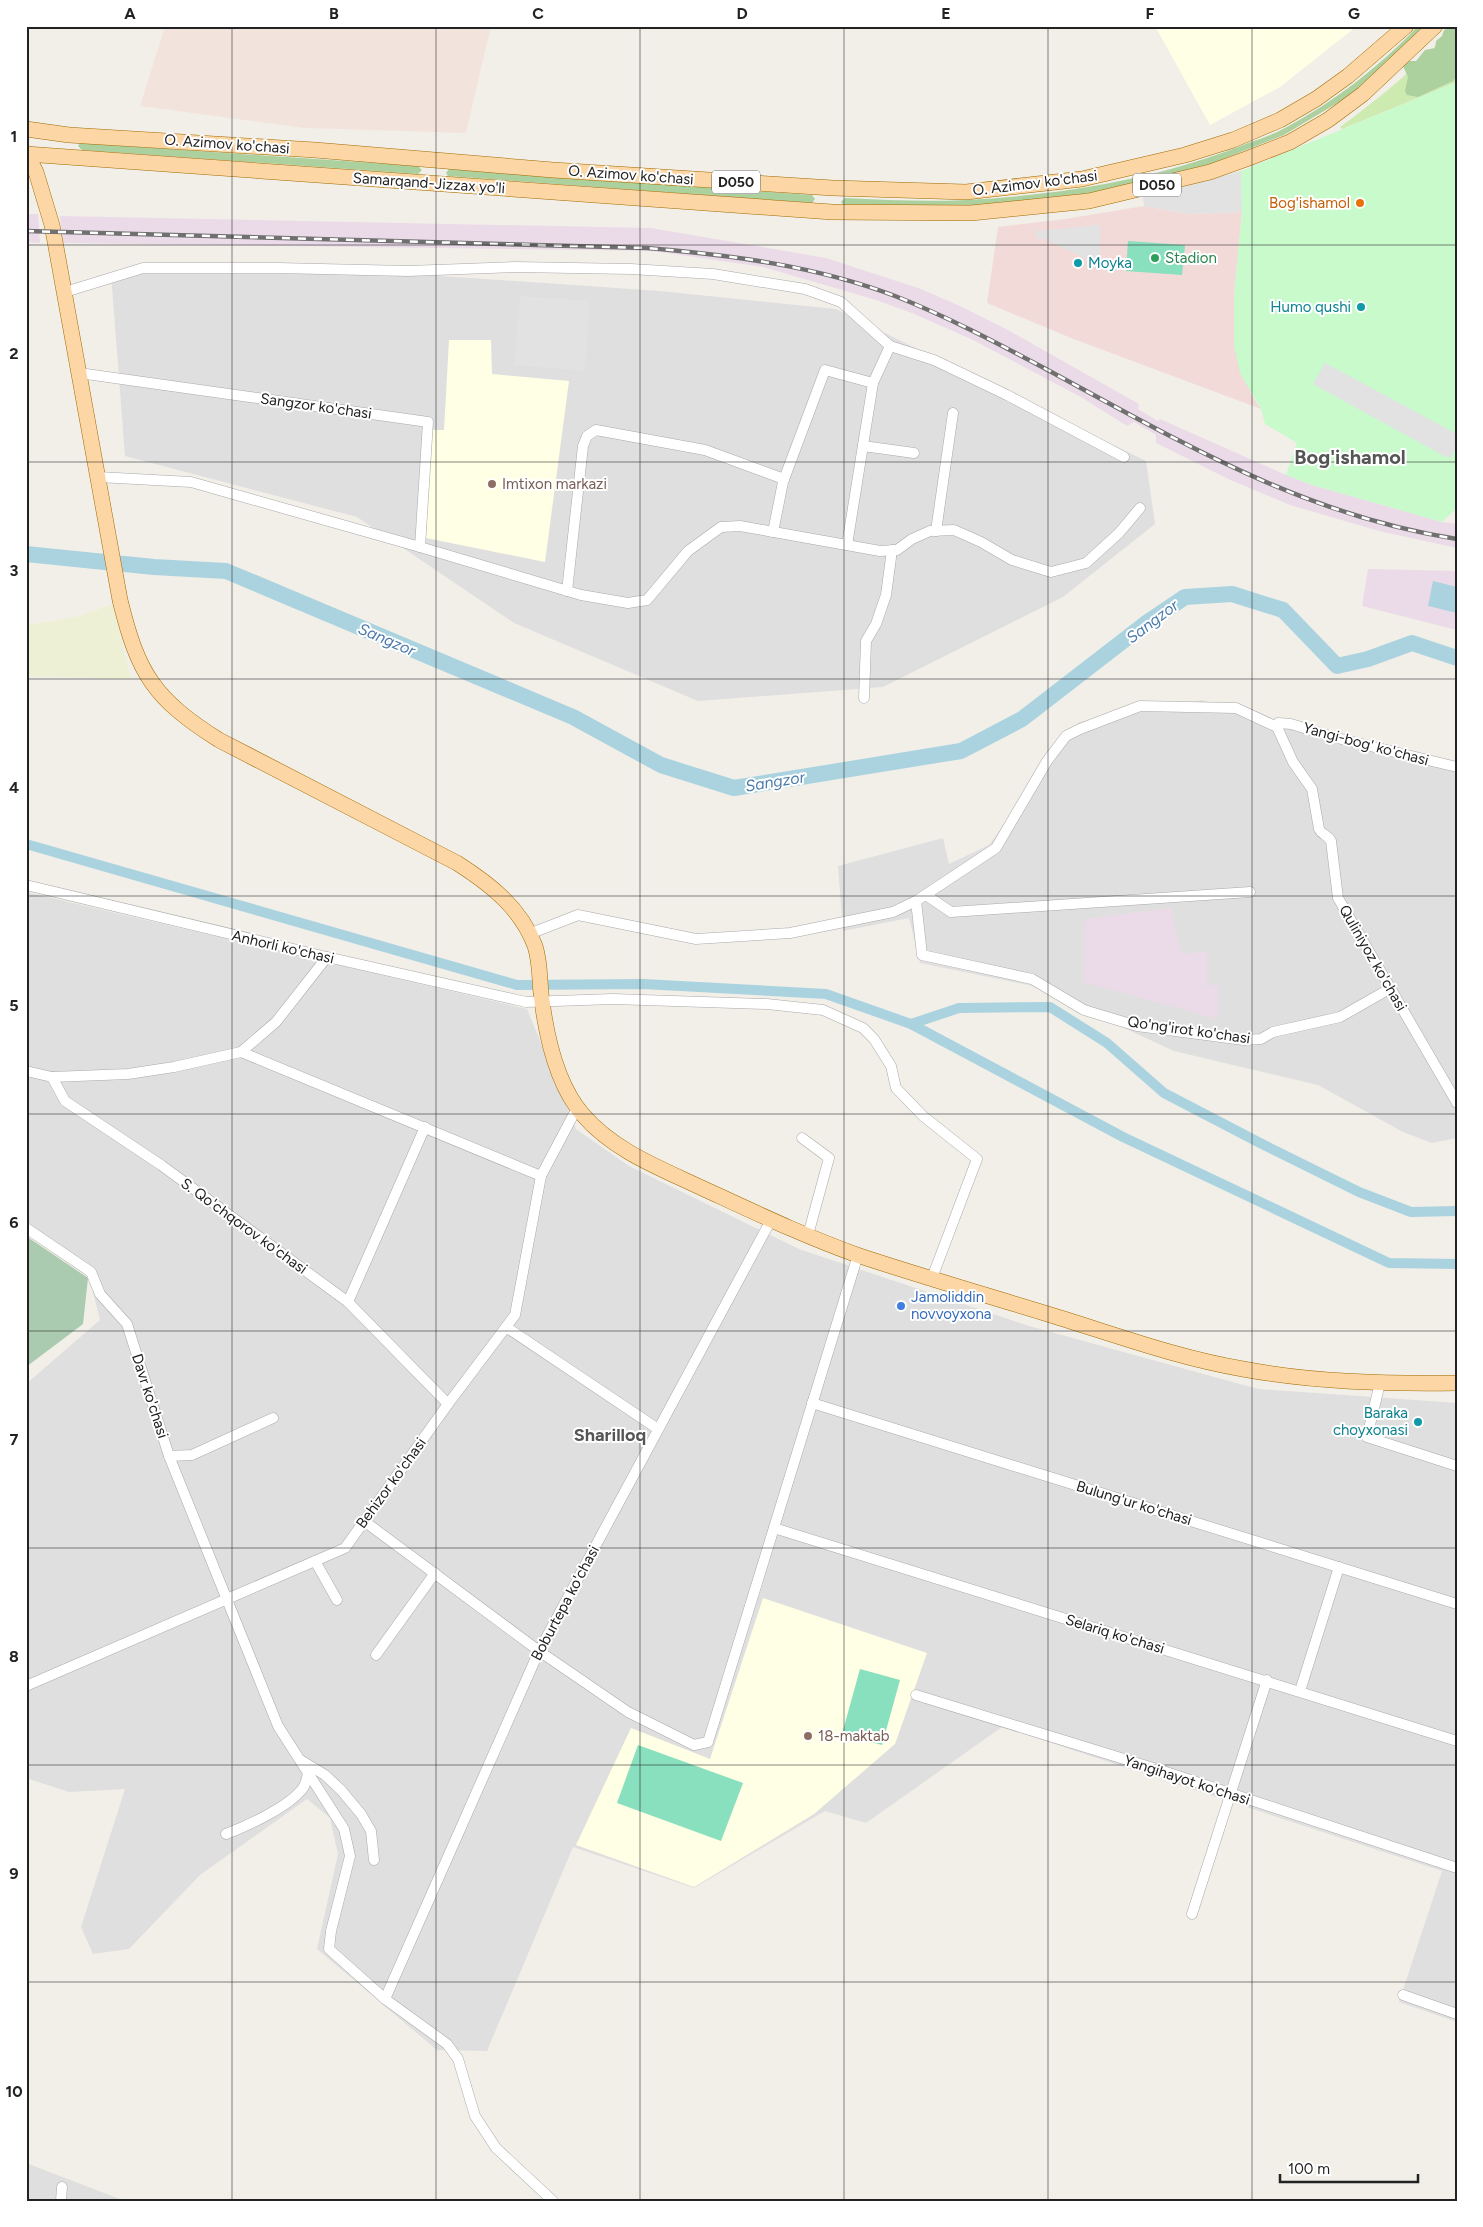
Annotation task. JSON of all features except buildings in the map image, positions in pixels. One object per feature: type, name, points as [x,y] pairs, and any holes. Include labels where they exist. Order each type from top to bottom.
[{"type":"main road","name":"O. Azimov ko'chasi","points":[[26,129],[69,135],[315,150],[833,188],[966,192],[1082,179],[1185,155],[1256,130],[1280,120],[1309,103],[1348,76],[1406,26]]},
{"type":"main road","name":"O. Azimov ko'chasi","points":[[832,212],[971,212],[1026,207],[1089,200],[1210,172],[1290,142],[1328,120],[1363,94],[1436,26]]},
{"type":"main road","points":[[26,154],[36,172],[52,226],[120,600],[128,636],[144,671],[158,692],[182,715],[238,750],[464,868],[504,898],[516,912],[529,934],[539,963],[542,1002],[558,1069],[576,1108],[601,1133],[628,1152],[771,1220],[858,1255],[1204,1361],[1279,1375],[1380,1383],[1457,1383]]},
{"type":"main road","name":"Samarqand-Jizzax yo'li","points":[[26,154],[832,212]]},
{"type":"main road","points":[[419,182],[428,177],[430,171],[428,165],[421,159]]},
{"type":"main road","points":[[832,212],[826,208],[823,198],[833,188]]},
{"type":"street","points":[[65,292],[143,268],[278,268],[408,271],[515,267],[631,268],[713,274],[805,289],[841,302],[890,346],[934,360],[1007,395],[1124,457]]},
{"type":"street","points":[[847,545],[873,383],[890,346]]},
{"type":"street","points":[[773,532],[784,479],[825,370],[873,383]]},
{"type":"street","name":"Sangzor ko'chasi","points":[[79,372],[428,422],[420,547]]},
{"type":"street","points":[[936,531],[953,413]]},
{"type":"street","points":[[567,591],[582,446],[587,436],[596,430],[705,450],[784,479]]},
{"type":"street","points":[[864,446],[914,453]]},
{"type":"street","points":[[98,477],[191,482],[567,591],[628,603],[647,600],[688,551],[721,527],[740,526],[880,551],[897,550],[912,539],[936,531],[954,530],[981,542],[1012,560],[1051,572],[1086,563],[1120,533],[1140,508]]},
{"type":"street","points":[[864,698],[866,641],[876,624],[886,595],[892,550]]},
{"type":"street","points":[[529,934],[578,915],[696,939],[790,933],[893,912],[926,895],[996,848],[1047,761],[1066,736],[1080,728],[1140,706],[1236,708],[1277,727]]},
{"type":"street","name":"Yangi-bog' ko'chasi","points":[[1277,727],[1278,723],[1291,724],[1345,740],[1457,767]]},
{"type":"street","name":"Quliniyoz ko'chasi","points":[[1277,727],[1293,762],[1312,788],[1319,830],[1331,841],[1338,898],[1457,1103]]},
{"type":"street","name":"Anhorli ko'chasi","points":[[26,885],[327,957],[526,1002],[613,999],[767,1004],[823,1010],[864,1028],[874,1039],[891,1066],[896,1088],[923,1116],[977,1159],[932,1278]]},
{"type":"street","points":[[926,895],[951,912],[1250,892]]},
{"type":"street","name":"Qo'ng'irot ko'chasi","points":[[916,901],[922,955],[1032,979],[1084,1010],[1136,1026],[1244,1040],[1261,1039],[1273,1032],[1340,1017],[1391,988]]},
{"type":"street","points":[[26,1071],[52,1077],[128,1074],[174,1067],[241,1052],[276,1022],[327,957]]},
{"type":"street","points":[[241,1052],[542,1176]]},
{"type":"street","name":"S. Qo'chqorov ko'chasi","points":[[52,1077],[65,1100],[161,1165],[348,1302],[448,1404]]},
{"type":"street","name":"Behizor ko'chasi","points":[[26,1686],[345,1548],[448,1404],[515,1315],[542,1176],[576,1108]]},
{"type":"street","points":[[348,1302],[425,1127]]},
{"type":"street","points":[[802,1138],[829,1158],[808,1235]]},
{"type":"street","name":"Boburtepa ko'chasi","points":[[385,1999],[539,1650],[771,1220]]},
{"type":"street","name":"Davr ko'chasi","points":[[26,1228],[91,1272],[100,1294],[127,1324],[169,1456],[278,1726],[344,1829],[350,1856],[331,1931],[329,1948],[385,1999]]},
{"type":"street","points":[[364,1521],[539,1650],[628,1712],[694,1746],[708,1742],[858,1255]]},
{"type":"street","points":[[506,1327],[658,1429]]},
{"type":"street","points":[[1380,1383],[1367,1437],[1457,1466]]},
{"type":"street","name":"Bulung'ur ko'chasi","points":[[812,1402],[1457,1604]]},
{"type":"street","points":[[169,1456],[192,1455],[273,1418]]},
{"type":"street","name":"Selariq ko'chasi","points":[[774,1528],[1267,1680],[1457,1741]]},
{"type":"street","points":[[315,1561],[337,1600]]},
{"type":"street","points":[[1300,1691],[1338,1567]]},
{"type":"street","points":[[376,1655],[434,1573]]},
{"type":"street","points":[[1192,1914],[1267,1680]]},
{"type":"street","name":"Yangihayot ko'chasi","points":[[916,1695],[1232,1794],[1457,1868]]},
{"type":"street","points":[[299,1760],[325,1774],[342,1790],[361,1814],[371,1831],[374,1860]]},
{"type":"street","points":[[226,1834],[252,1824],[292,1798],[304,1787],[308,1773]]},
{"type":"street","points":[[1403,1995],[1457,2014]]},
{"type":"street","points":[[385,1999],[447,2044],[458,2059],[475,2116],[496,2148],[553,2201]]},
{"type":"street","points":[[61,2201],[62,2187]]},
{"type":"shaded area","points":[[165,26],[491,26],[466,133],[304,128],[140,106]]},
{"type":"shaded area","points":[[1155,26],[1357,26],[1280,87],[1210,125]]},
{"type":"shaded area","points":[[1241,171],[1242,212],[1190,214],[1144,206],[1143,198]]},
{"type":"shaded area","points":[[1144,206],[1190,214],[1242,212],[1234,296],[1251,394],[1261,409],[1071,338],[987,303],[998,227],[1065,219]]},
{"type":"shaded area","points":[[26,214],[38,214],[40,243],[26,242]]},
{"type":"shaded area","points":[[60,216],[651,228],[826,258],[921,289],[960,306],[1008,330],[1139,404],[1138,409],[1158,421],[1160,419],[1286,475],[1312,485],[1442,522],[1457,524],[1457,548],[1379,531],[1290,505],[1226,478],[1156,443],[1156,435],[1134,422],[1127,426],[1081,397],[973,340],[912,313],[876,300],[763,267],[653,251],[63,243]]},
{"type":"shaded area","points":[[1100,225],[1100,266],[1045,239],[1037,239],[1036,231]]},
{"type":"shaded area","points":[[111,274],[412,274],[660,291],[836,309],[1146,461],[1155,524],[1063,597],[883,687],[698,701],[514,623],[357,517],[125,456]]},
{"type":"shaded area","points":[[520,296],[590,301],[585,371],[514,365]]},
{"type":"shaded area","name":"Imtixon markazi","points":[[449,340],[491,340],[492,374],[569,381],[545,562],[426,538],[431,430],[444,430]]},
{"type":"shaded area","points":[[1325,363],[1457,434],[1457,446],[1450,458],[1313,384]]},
{"type":"shaded area","points":[[1368,569],[1457,571],[1457,630],[1362,606]]},
{"type":"shaded area","points":[[112,604],[131,679],[26,676],[26,625],[77,617]]},
{"type":"shaded area","points":[[1202,700],[1291,729],[1457,766],[1457,1138],[1432,1143],[1403,1132],[1318,1085],[1174,1051],[1033,986],[920,963],[909,918],[843,931],[838,866],[943,838],[949,864],[989,845],[1079,722]]},
{"type":"shaded area","points":[[26,892],[527,1009],[576,1129],[629,1166],[799,1249],[1029,1326],[1258,1389],[1457,1403],[1457,2022],[1399,2002],[1442,1871],[1002,1727],[866,1823],[825,1811],[694,1888],[573,1847],[487,2051],[437,2050],[317,1949],[338,1854],[330,1818],[307,1799],[200,1875],[129,1949],[93,1954],[81,1927],[125,1789],[69,1792],[26,1778],[26,1384],[100,1320],[89,1276],[26,1233]]},
{"type":"shaded area","points":[[1171,908],[1181,954],[1207,951],[1207,985],[1218,985],[1218,1019],[1083,982],[1085,919]]},
{"type":"shaded area","points":[[26,1236],[88,1278],[83,1324],[26,1367]]},
{"type":"shaded area","name":"18-maktab","points":[[763,1598],[927,1653],[895,1744],[814,1814],[694,1887],[576,1845],[631,1728],[710,1759]]},
{"type":"shaded area","points":[[26,2163],[125,2201],[26,2201]]},
{"type":"green space","points":[[1418,26],[1427,26],[1374,78],[1339,102],[1284,135],[1195,170],[1087,194],[968,208],[845,206],[841,202],[845,198],[951,201],[1038,194],[1145,176],[1215,156],[1270,135],[1320,108],[1371,70]]},
{"type":"green space","points":[[1454,26],[1457,26],[1457,82],[1342,129],[1340,127],[1400,80]]},
{"type":"green space","points":[[1457,26],[1457,76],[1453,81],[1418,97],[1407,95],[1405,91],[1408,77],[1403,66],[1407,61],[1416,61],[1425,50],[1435,48],[1436,41],[1442,36],[1444,30]]},
{"type":"green space","points":[[1457,82],[1457,508],[1442,522],[1312,485],[1286,475],[1297,443],[1265,424],[1261,409],[1240,373],[1234,345],[1234,296],[1242,212],[1241,171]]},
{"type":"green space","points":[[80,143],[418,166],[422,170],[418,174],[82,150],[78,146]]},
{"type":"green space","points":[[449,169],[812,195],[815,199],[812,203],[448,176],[446,173]]},
{"type":"green space","name":"Stadion","points":[[1128,241],[1185,245],[1182,275],[1126,271]]},
{"type":"green space","points":[[860,1669],[900,1680],[882,1745],[842,1734]]},
{"type":"green space","points":[[638,1745],[743,1783],[721,1841],[617,1803]]},
{"type":"water","points":[[1433,581],[1457,587],[1457,613],[1428,606]]},
{"type":"waterway","name":"Sangzor","points":[[26,554],[154,567],[226,571],[573,717],[661,765],[734,788],[961,751],[1022,719],[1145,624],[1185,597],[1232,594],[1283,610],[1337,666],[1368,659],[1412,643],[1457,658]]},
{"type":"waterway","points":[[26,844],[517,985],[643,984],[826,994],[911,1024],[1123,1137],[1389,1263],[1457,1264]]},
{"type":"waterway","points":[[911,1024],[959,1008],[1050,1007],[1107,1043],[1164,1093],[1262,1144],[1359,1192],[1411,1212],[1457,1211]]},
{"type":"railway","points":[[26,231],[647,248],[742,258],[804,269],[865,286],[933,312],[1007,349],[1193,448],[1294,494],[1400,528],[1457,539]]},
{"type":"place","name":"Bog'ishamol","points":[[1360,203]]},
{"type":"place","name":"Stadion","points":[[1155,258]]},
{"type":"place","name":"Moyka","points":[[1078,263]]},
{"type":"place","name":"Humo qushi","points":[[1361,307]]},
{"type":"place","name":"Imtixon markazi","points":[[492,484]]},
{"type":"place","name":"Jamoliddin novvoyxona","points":[[901,1306]]},
{"type":"place","name":"Baraka choyxonasi","points":[[1418,1422]]},
{"type":"place","name":"18-maktab","points":[[808,1736]]},
{"type":"district","name":"Bog'ishamol","points":[[1350,457]]},
{"type":"district","name":"Sharilloq","points":[[610,1435]]}]
